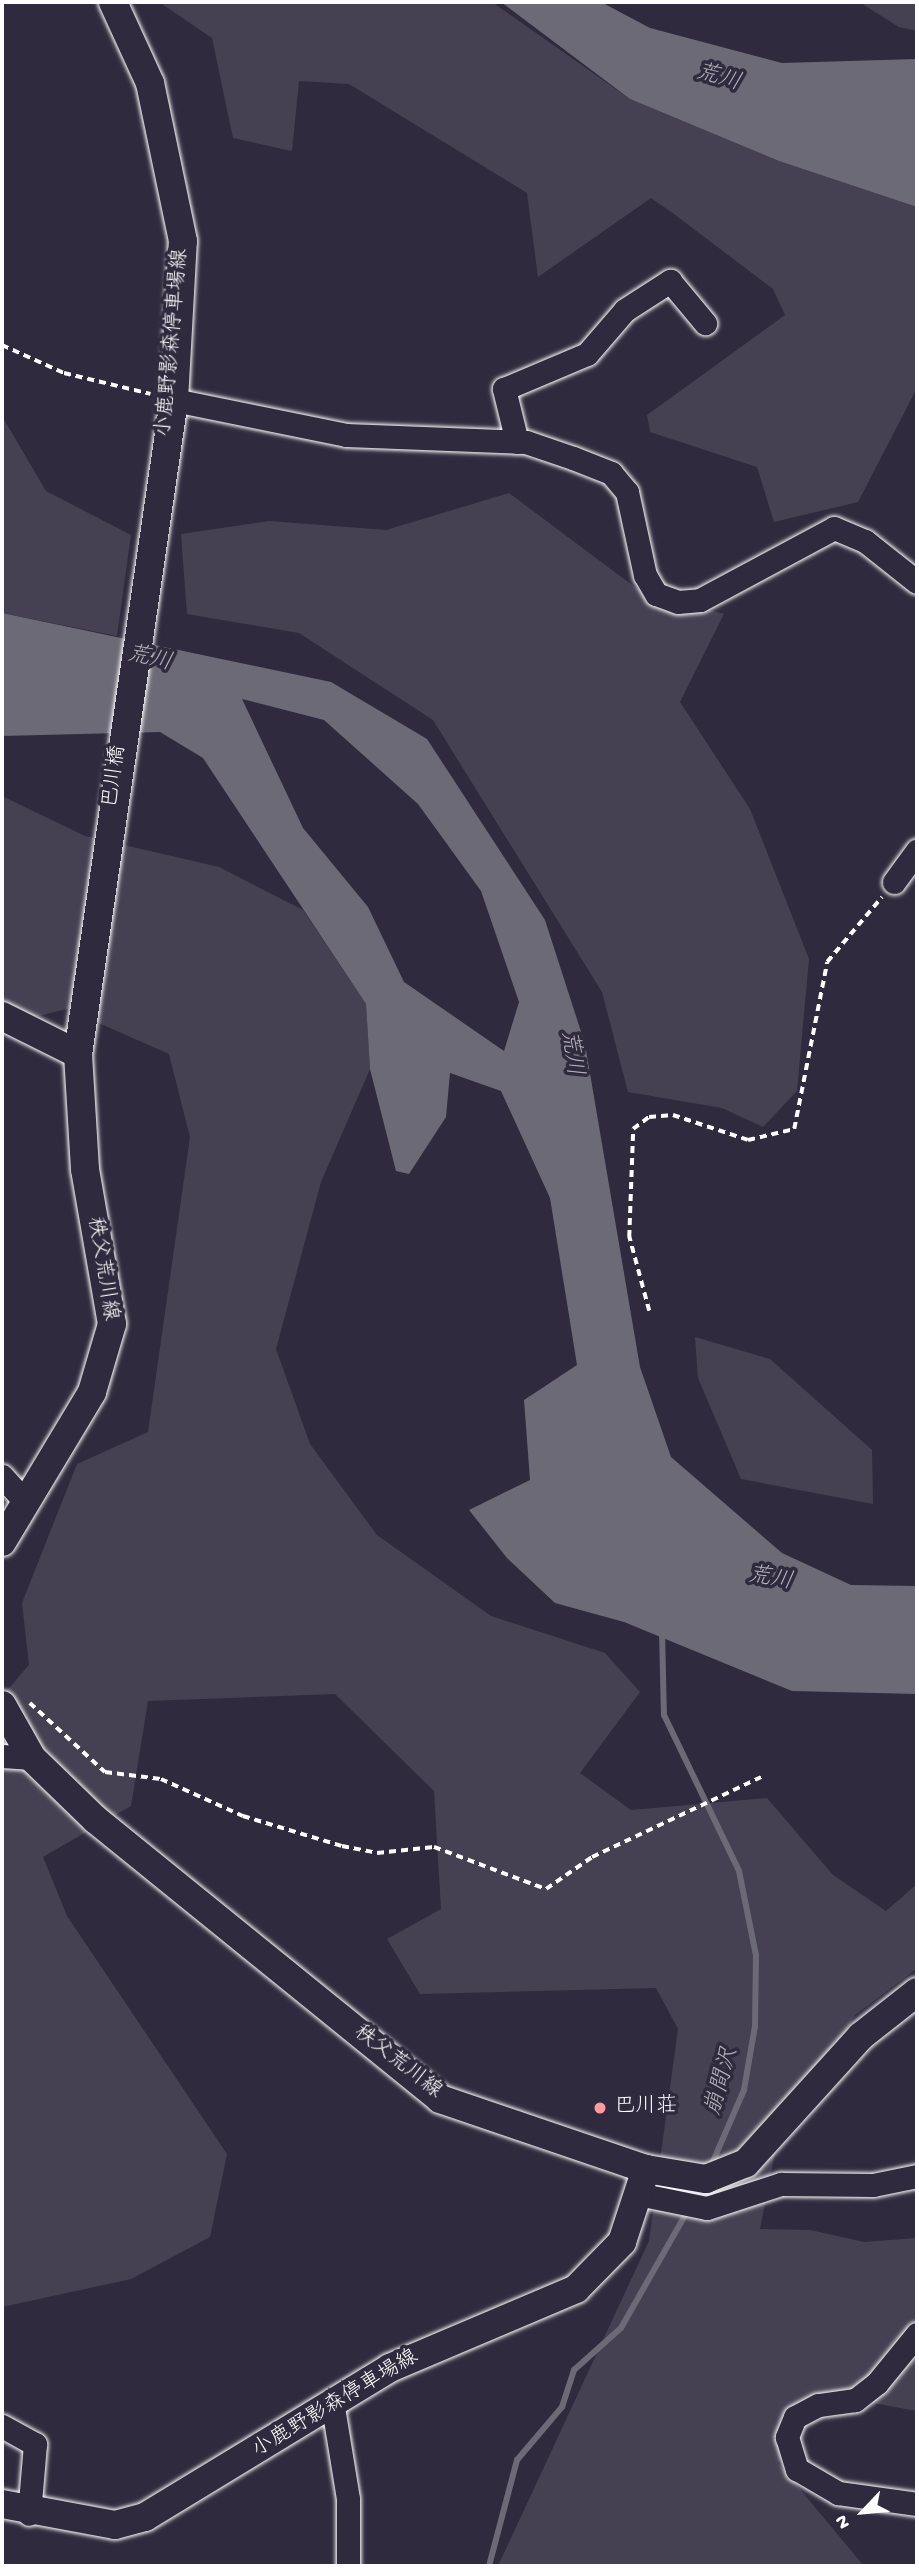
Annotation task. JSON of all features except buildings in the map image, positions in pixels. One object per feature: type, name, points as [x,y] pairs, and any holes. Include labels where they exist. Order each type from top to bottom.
[{"type":"main road","name":"小鹿野影森停車場線","points":[[113,2],[150,83],[177,198],[183,253],[174,400],[152,527]]},
{"type":"main road","name":"巴川橋","points":[[80,1041],[152,527]]},
{"type":"main road","points":[[2,1016],[80,1041]]},
{"type":"main road","name":"秩父荒川線","points":[[2,1542],[92,1392],[112,1324],[85,1169],[80,1041]]},
{"type":"main road","name":"秩父荒川線","points":[[15,1703],[32,1758],[96,1819],[440,2099],[642,2181],[706,2179],[746,2163],[861,2036],[917,1992]]},
{"type":"main road","name":"小鹿野影森停車場線","points":[[2,2504],[29,2514],[115,2525],[145,2517],[333,2407],[390,2368],[576,2289],[622,2242],[642,2181]]},
{"type":"street","points":[[517,442],[504,389],[587,354],[625,310],[670,281],[705,323]]},
{"type":"street","points":[[174,400],[346,435],[517,442],[611,473],[627,492],[645,576],[656,594],[699,600],[834,528],[865,541],[917,582]]},
{"type":"street","points":[[894,882],[917,851]]},
{"type":"street","points":[[2,1476],[26,1503]]},
{"type":"street","points":[[2,1756],[32,1758]]},
{"type":"street","points":[[642,2181],[707,2208],[781,2184],[873,2185],[917,2176]]},
{"type":"street","points":[[917,2334],[877,2383],[855,2400],[818,2405],[795,2417],[787,2437],[797,2469],[838,2493],[917,2504]]},
{"type":"street","points":[[333,2407],[348,2499],[348,2566]]},
{"type":"street","points":[[2,2426],[35,2444],[29,2514]]},
{"type":"path","points":[[2,345],[64,373],[174,400]]},
{"type":"path","points":[[649,1311],[629,1237],[633,1129],[649,1117],[673,1115],[748,1140],[794,1129],[827,962],[894,882]]},
{"type":"path","points":[[15,1703],[105,1772],[161,1779],[243,1816],[342,1846],[377,1853],[434,1847],[546,1889],[592,1857],[761,1777]]},
{"type":"shaded area","points":[[159,2],[492,2],[630,99],[779,161],[917,207],[917,388],[858,502],[774,522],[757,467],[650,432],[647,415],[785,315],[773,289],[674,214],[651,198],[538,277],[527,193],[349,84],[299,81],[292,151],[233,138],[212,38]]},
{"type":"shaded area","points":[[859,2],[917,2],[917,31],[899,27]]},
{"type":"shaded area","points":[[2,416],[46,491],[131,535],[117,636],[2,613]]},
{"type":"shaded area","points":[[509,493],[636,588],[724,614],[680,702],[750,809],[809,959],[797,1091],[763,1127],[722,1108],[628,1092],[602,992],[433,720],[299,633],[187,614],[181,534],[269,521],[386,530]]},
{"type":"shaded area","points":[[2,796],[85,836],[219,867],[303,910],[366,1004],[370,1069],[321,1182],[276,1349],[310,1444],[377,1535],[491,1616],[605,1653],[640,1692],[580,1773],[631,1810],[767,1798],[833,1875],[886,1911],[917,1884],[917,1968],[855,2015],[776,2147],[760,2229],[810,2230],[864,2242],[917,2238],[917,2411],[818,2393],[778,2463],[864,2566],[498,2566],[649,2241],[678,2029],[656,1988],[420,1994],[387,1939],[441,1909],[434,1791],[335,1694],[148,1701],[131,1806],[43,1857],[67,1916],[227,2154],[210,2237],[131,2279],[2,2307],[2,1696],[29,1665],[22,1603],[77,1464],[148,1432],[190,1137],[169,1054],[67,1009],[2,1025]]},
{"type":"shaded area","points":[[695,1337],[770,1359],[872,1450],[873,1504],[741,1479],[698,1378]]},
{"type":"water","name":"荒川","points":[[501,2],[601,2],[650,28],[782,63],[917,59],[917,207],[779,161],[630,99]]},
{"type":"water","name":"荒川","points":[[2,613],[331,682],[427,739],[545,920],[585,1044],[640,1367],[671,1457],[782,1553],[851,1585],[917,1586],[917,1694],[792,1691],[624,1622],[555,1603],[507,1558],[469,1510],[530,1480],[524,1400],[577,1365],[550,1198],[501,1091],[450,1073],[446,1117],[409,1174],[396,1171],[370,1069],[366,1004],[203,758],[160,732],[2,736]],"holes":[[[242,699],[324,720],[418,804],[481,891],[519,1002],[504,1051],[404,982],[368,907],[303,828]]]},
{"type":"waterway","name":"崩間沢","points":[[662,1630],[664,1715],[739,1871],[756,1955],[755,2026],[744,2090],[711,2166]]},
{"type":"waterway","name":"崩間沢","points":[[489,2566],[517,2460],[562,2407],[574,2370],[621,2328],[688,2210]]},
{"type":"place","name":"巴川荘","points":[[600,2108]]}]
